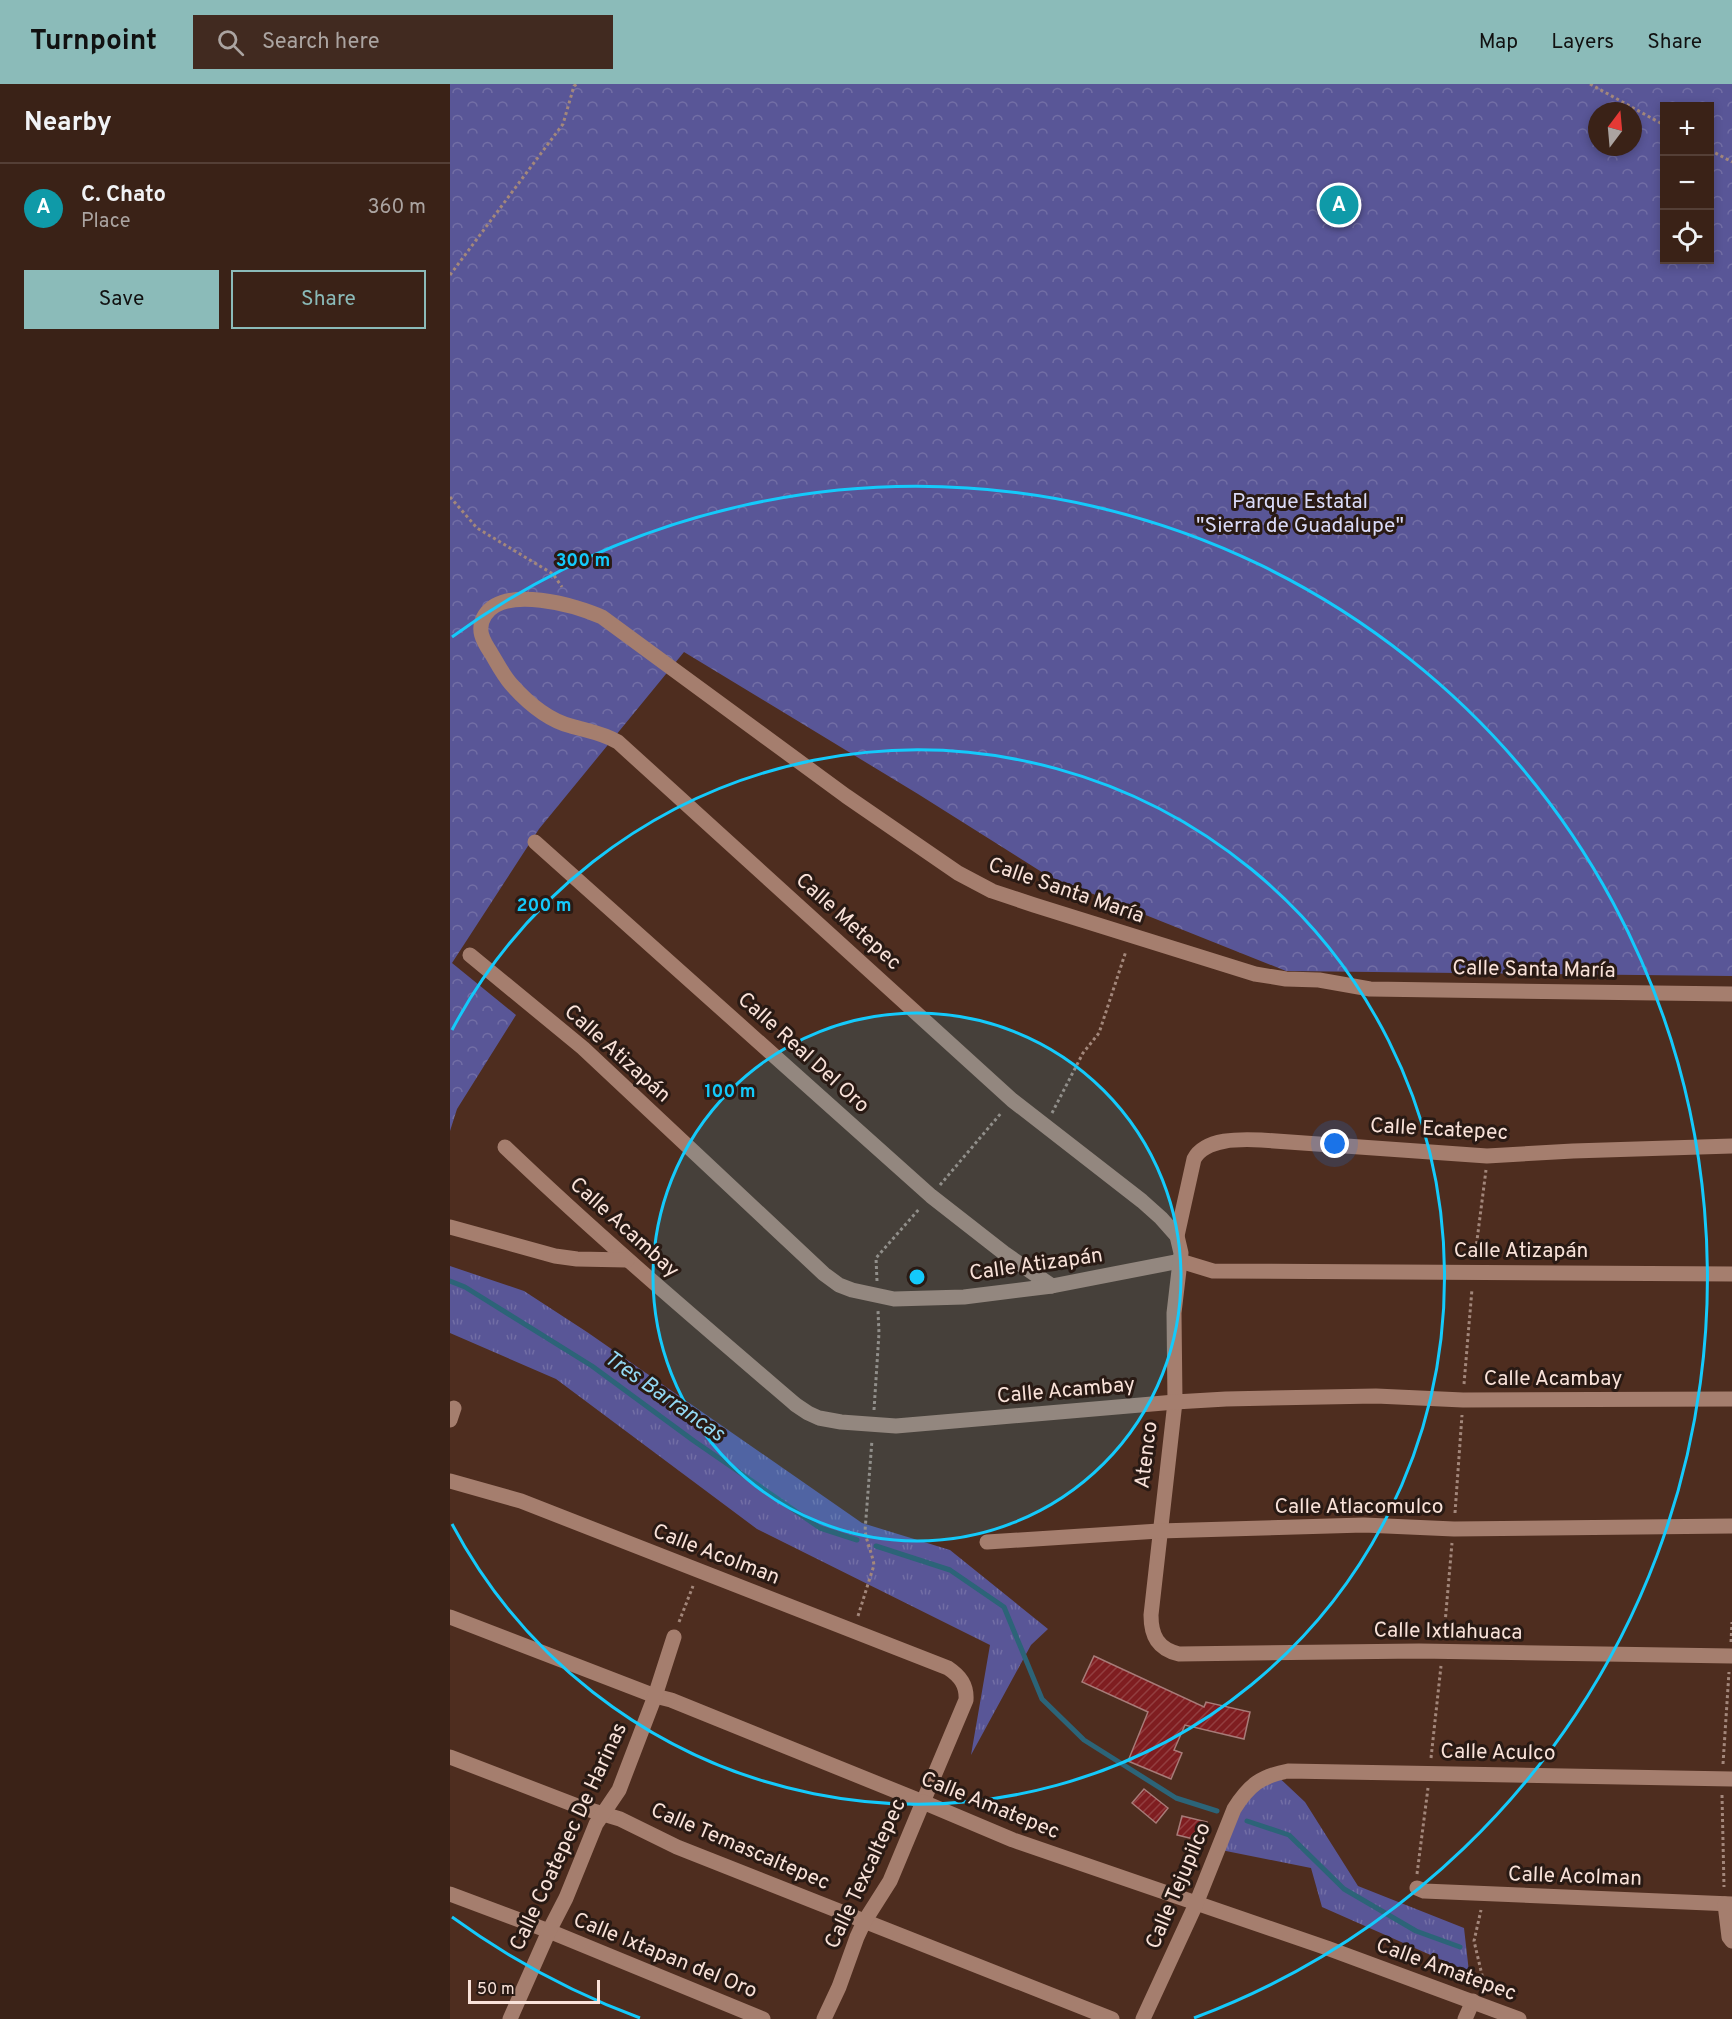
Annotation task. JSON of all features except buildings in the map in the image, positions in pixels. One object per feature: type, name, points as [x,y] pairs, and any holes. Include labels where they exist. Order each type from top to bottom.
[{"type":"street","name":"Calle Santa María","points":[[481,627],[483,619],[494,605],[511,599],[569,605],[602,617],[846,796],[958,873],[992,891],[1131,937],[1255,974],[1286,979],[1320,980],[1370,989],[1732,994]]},
{"type":"street","name":"Calle Metepec","points":[[481,627],[481,635],[510,683],[531,703],[552,718],[569,726],[607,735],[618,742],[1012,1100],[1142,1201],[1177,1236]]},
{"type":"street","name":"Calle Real Del Oro","points":[[535,842],[931,1196],[1052,1286]]},
{"type":"street","name":"Calle Atizapán","points":[[470,955],[583,1048],[824,1274],[839,1285],[878,1296],[894,1299],[964,1297],[1052,1286],[1180,1261],[1213,1271],[1732,1274]]},
{"type":"street","name":"Calle Ecatepec","points":[[1177,1236],[1194,1159],[1204,1147],[1211,1145],[1261,1140],[1488,1156],[1732,1146]]},
{"type":"street","name":"Calle Acambay","points":[[505,1147],[627,1260],[808,1413],[819,1418],[873,1425],[896,1425],[1175,1402],[1376,1396],[1462,1400],[1732,1399]]},
{"type":"street","points":[[450,1227],[555,1256],[627,1260]]},
{"type":"street","points":[[1177,1236],[1181,1253],[1180,1261]]},
{"type":"street","name":"Atenco","points":[[1164,1649],[1158,1644],[1151,1628],[1151,1615],[1175,1402],[1174,1313],[1180,1261]]},
{"type":"street","points":[[450,1470],[470,1486]]},
{"type":"street","name":"Calle Acolman","points":[[450,1480],[521,1501],[948,1668],[962,1679]]},
{"type":"street","name":"Calle Atlacomulco","points":[[987,1542],[1159,1531],[1364,1525],[1454,1529],[1732,1526]]},
{"type":"street","name":"Calle Amatepec","points":[[450,1617],[671,1701],[1013,1840],[1328,1948],[1519,2019]]},
{"type":"street","name":"Calle Coatepec De Harinas","points":[[510,2019],[549,1930],[566,1898],[596,1824],[619,1790],[655,1696],[674,1637]]},
{"type":"street","name":"Calle Ixtlahuaca","points":[[1164,1649],[1186,1654],[1443,1652],[1732,1656]]},
{"type":"street","name":"Calle Texcaltepec","points":[[824,2019],[864,1922],[890,1881],[966,1700],[967,1693],[962,1679]]},
{"type":"street","name":"Calle Temascaltepec","points":[[450,1757],[620,1819],[677,1847],[1112,2019]]},
{"type":"street","name":"Calle Aculco","points":[[1264,1778],[1273,1773],[1288,1771],[1732,1779]]},
{"type":"street","name":"Calle Tejupilco","points":[[1143,2019],[1196,1904],[1234,1809],[1254,1784],[1264,1778]]},
{"type":"street","name":"Calle Acolman","points":[[1417,1888],[1424,1891],[1728,1904]]},
{"type":"street","name":"Calle Ixtapan del Oro","points":[[450,1894],[549,1930],[763,2019]]},
{"type":"street","points":[[1728,1904],[1728,1929],[1732,1941]]},
{"type":"street","points":[[1465,2019],[1473,2001]]},
{"type":"path","points":[[450,275],[563,124],[574,86],[577,84]]},
{"type":"path","points":[[1590,84],[1660,122]]},
{"type":"path","points":[[1714,152],[1732,162]]},
{"type":"path","points":[[450,497],[477,528],[553,574],[567,595],[569,605]]},
{"type":"path","points":[[1046,1125],[1083,1053],[1098,1033],[1131,937]]},
{"type":"path","points":[[854,1632],[874,1565],[865,1531],[879,1333],[876,1258],[1012,1100]]},
{"type":"path","points":[[674,1637],[698,1571]]},
{"type":"path","points":[[1417,1888],[1443,1652]]},
{"type":"path","points":[[1473,2001],[1482,1975],[1474,1941],[1484,1894]]},
{"type":"green space","name":"Parque Estatal \"Sierra de Guadalupe\"","points":[[450,84],[1732,84],[1732,976],[1286,971],[1048,876],[684,652],[539,829],[452,963],[516,1015],[457,1109],[450,1131]]},
{"type":"green space","points":[[450,1266],[524,1291],[587,1332],[862,1523],[950,1550],[1048,1629],[1031,1645],[971,1755],[990,1645],[757,1529],[556,1379],[450,1333]]},
{"type":"green space","points":[[1272,1771],[1305,1802],[1358,1886],[1464,1928],[1469,1972],[1322,1907],[1311,1868],[1216,1849],[1246,1800]]},
{"type":"waterway","name":"Tres Barrancas","points":[[450,1281],[465,1287],[592,1366],[694,1441],[820,1528],[857,1540]]},
{"type":"waterway","name":"Tres Barrancas","points":[[876,1546],[950,1570],[1004,1607],[1042,1699],[1084,1740],[1176,1798],[1217,1811]]},
{"type":"waterway","name":"Tres Barrancas","points":[[1247,1821],[1289,1835],[1344,1889],[1416,1931],[1460,1947]]},
{"type":"place","name":"C. Chato","points":[[1339,205]]}]
